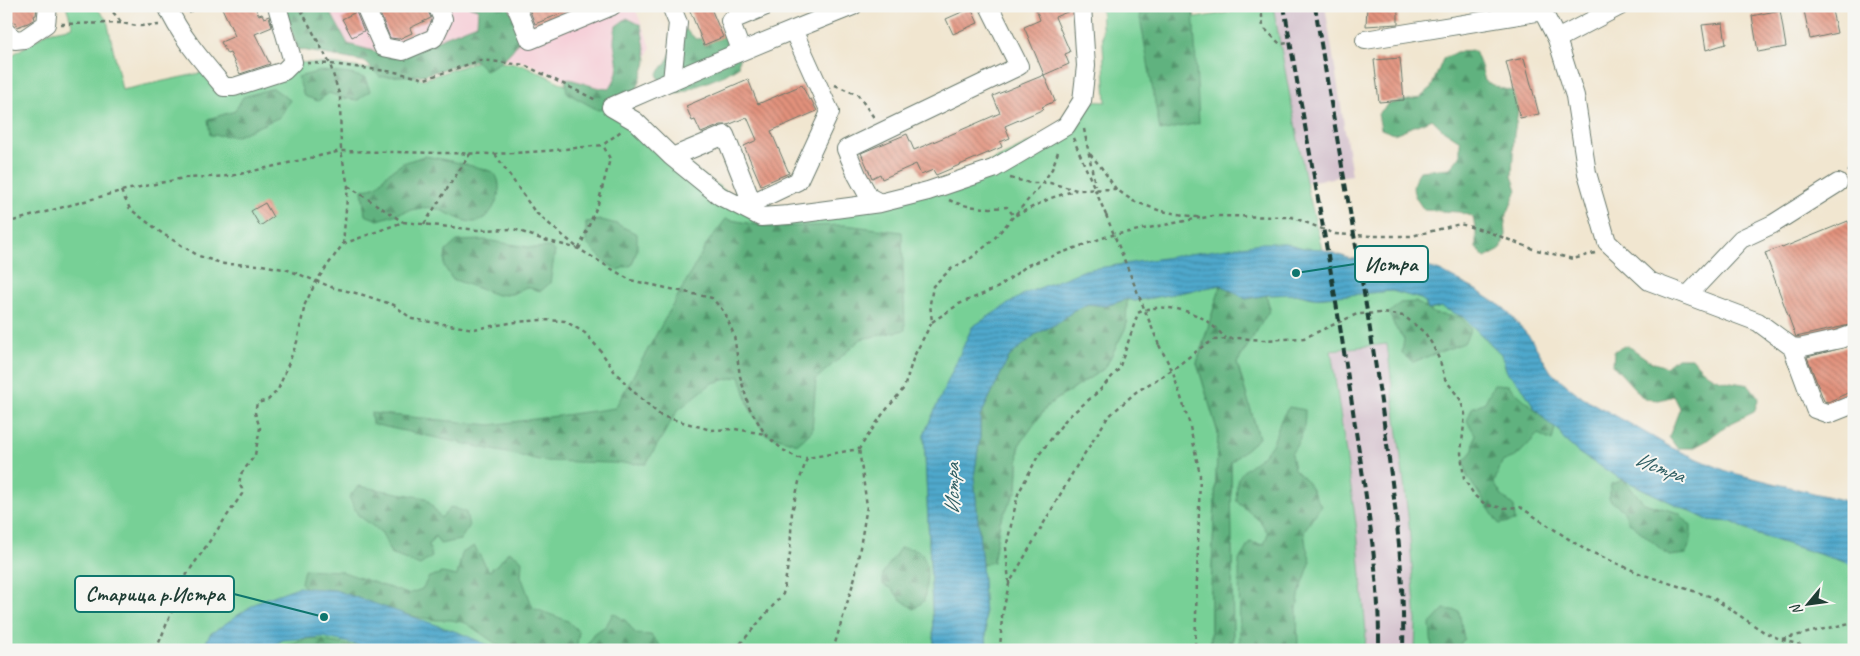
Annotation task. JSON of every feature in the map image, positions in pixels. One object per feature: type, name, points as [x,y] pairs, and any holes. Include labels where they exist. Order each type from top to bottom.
[{"type":"street","points":[[6,32],[15,40],[24,39],[46,24],[48,6]]},
{"type":"street","points":[[170,14],[224,87],[234,87],[284,71],[293,62],[277,6]]},
{"type":"street","points":[[365,6],[383,47],[403,51],[434,38],[443,20],[438,6]]},
{"type":"street","points":[[516,6],[530,40],[612,6]]},
{"type":"street","points":[[671,6],[678,23],[672,81]]},
{"type":"street","points":[[741,50],[730,21],[766,6]]},
{"type":"street","points":[[611,107],[741,50],[853,6]]},
{"type":"street","points":[[880,203],[869,197],[846,149],[1019,66],[989,6]]},
{"type":"street","points":[[611,107],[635,121],[672,156],[720,196],[757,210],[789,215],[880,203],[928,191],[994,169],[1066,126],[1082,101],[1086,66],[1082,6]]},
{"type":"street","points":[[1557,39],[1620,6]]},
{"type":"street","points":[[1365,40],[1541,9],[1557,39],[1575,96],[1587,174],[1607,242],[1649,280],[1758,322],[1792,347],[1800,348],[1854,334]]},
{"type":"street","points":[[757,210],[798,181],[830,112],[793,30]]},
{"type":"street","points":[[672,156],[725,134],[757,210]]},
{"type":"street","points":[[1688,295],[1741,239],[1774,224],[1838,183]]},
{"type":"street","points":[[1792,347],[1815,409],[1829,414],[1854,404]]},
{"type":"path","points":[[108,6],[122,23]]},
{"type":"path","points":[[156,650],[188,574],[242,494],[239,483],[241,474],[255,455],[260,428],[255,413],[257,403],[268,400],[278,390],[297,342],[305,304],[317,280],[343,244],[348,186],[341,151],[340,97],[330,64],[299,6]]},
{"type":"path","points":[[1261,6],[1263,27],[1280,44],[1290,43]]},
{"type":"path","points":[[46,24],[122,23],[154,26],[170,14]]},
{"type":"path","points":[[293,62],[330,64],[395,72],[424,79],[482,60],[524,65],[611,107]]},
{"type":"path","points":[[813,75],[858,95],[867,107]]},
{"type":"path","points":[[1082,101],[1083,125],[1096,189]]},
{"type":"path","points":[[6,223],[121,191],[184,178],[231,176],[341,151],[494,154],[603,145],[635,121]]},
{"type":"path","points":[[932,322],[930,304],[933,286],[951,270],[971,258],[992,241],[1042,184],[1052,169],[1066,126]]},
{"type":"path","points":[[1066,126],[1096,189],[1159,345],[1172,370],[1189,422],[1200,475],[1195,650]]},
{"type":"path","points":[[579,249],[598,204],[610,159],[603,145]]},
{"type":"path","points":[[1089,153],[1116,189],[1133,201],[1161,211],[1202,218]]},
{"type":"path","points":[[424,224],[471,154]]},
{"type":"path","points":[[494,154],[535,212],[579,249],[630,280],[712,298],[725,313],[734,335],[740,376],[749,407],[765,434],[782,450],[798,458],[807,458],[859,449]]},
{"type":"path","points":[[994,169],[1012,179],[1030,184],[1050,183],[1077,190]]},
{"type":"path","points":[[348,186],[403,222]]},
{"type":"path","points":[[1014,216],[1051,198],[1077,190],[1116,189]]},
{"type":"path","points":[[121,191],[130,209],[163,234],[200,256],[224,264],[262,265],[288,270],[334,288],[394,305],[412,319],[474,329],[516,322],[565,321],[585,333],[600,350],[614,371],[661,416],[711,430],[735,430],[765,434]]},
{"type":"path","points":[[928,191],[959,205],[1007,207],[1014,216]]},
{"type":"path","points":[[833,650],[855,577],[867,506],[859,449],[882,415],[904,388],[914,356],[932,322],[959,304],[997,288],[1028,265],[1108,236],[1213,216],[1292,217],[1335,234],[1371,236],[1412,236],[1460,224],[1486,231],[1533,249],[1573,259],[1597,252],[1607,242]]},
{"type":"path","points":[[343,244],[403,222],[478,230],[514,229],[541,239],[579,249]]},
{"type":"path","points":[[1000,650],[1002,616],[1009,584],[1006,548],[1018,494],[1038,456],[1067,418],[1098,392],[1119,369],[1138,313],[1160,306],[1188,313],[1202,318],[1226,339]]},
{"type":"path","points":[[1009,584],[1076,467],[1108,416],[1136,392],[1172,370],[1214,340],[1304,338],[1357,314],[1383,313],[1404,316],[1425,333],[1440,361],[1445,379],[1460,399],[1465,414],[1461,453],[1464,479],[1475,496],[1486,505],[1504,508],[1520,507],[1584,549],[1641,574],[1712,597],[1764,632],[1817,650]]},
{"type":"path","points":[[735,650],[783,594],[790,554],[792,512],[807,458]]},
{"type":"path","points":[[1780,639],[1854,622]]},
{"type":"shaded area","points":[[317,6],[634,6],[651,47],[634,90],[607,100],[525,62],[482,58],[425,74],[345,59]]},
{"type":"shaded area","points":[[1273,6],[1325,6],[1352,175],[1306,182]]},
{"type":"shaded area","points":[[1387,343],[1409,524],[1416,621],[1415,650],[1365,650],[1366,632],[1357,530],[1331,349]]},
{"type":"green space","points":[[66,6],[95,6],[107,20],[122,90],[210,71],[224,87],[293,62],[330,64],[395,72],[424,79],[481,60],[524,65],[611,107],[761,217],[928,191],[1065,126],[1082,101],[1106,102],[1101,6],[1193,6],[1195,18],[1232,12],[1231,6],[1273,6],[1306,182],[1322,249],[1303,248],[1285,243],[1085,270],[924,434],[934,650],[6,650],[6,59],[48,32],[73,27]]},
{"type":"green space","points":[[284,6],[327,6],[348,44],[395,57],[477,24],[478,9],[468,6],[508,6],[523,34],[507,56],[485,70],[475,60],[424,75],[380,77],[366,62],[297,49]]},
{"type":"green space","points":[[1138,6],[1193,6],[1199,123],[1160,131]]},
{"type":"green space","points":[[627,18],[641,25],[647,60],[635,95],[623,105],[598,110],[567,93],[565,78],[609,89],[616,77],[618,67],[614,43],[616,26]]},
{"type":"green space","points":[[684,28],[696,39],[710,38],[724,32],[741,43],[738,67],[725,75],[677,94],[663,88],[657,74],[666,63]]},
{"type":"green space","points":[[1475,51],[1485,81],[1499,88],[1513,91],[1519,106],[1514,134],[1512,176],[1517,190],[1505,219],[1506,235],[1500,250],[1485,258],[1476,248],[1476,232],[1473,217],[1459,212],[1424,210],[1413,190],[1414,182],[1420,171],[1450,168],[1460,156],[1460,141],[1443,130],[1432,119],[1394,134],[1381,129],[1378,114],[1388,104],[1420,98],[1431,88],[1443,59],[1456,52]]},
{"type":"green space","points":[[321,71],[350,74],[365,78],[370,91],[358,100],[343,98],[329,93],[318,101],[304,96],[298,77]]},
{"type":"green space","points":[[273,88],[290,100],[280,117],[237,136],[210,135],[208,119],[235,111],[243,97]]},
{"type":"green space","points":[[424,156],[473,166],[494,173],[498,179],[498,194],[496,202],[487,216],[481,220],[469,222],[428,207],[414,209],[378,220],[365,215],[362,190],[377,186],[387,174],[403,163]]},
{"type":"green space","points":[[726,219],[769,227],[845,225],[902,232],[905,330],[861,339],[816,379],[812,431],[798,444],[765,434],[749,407],[740,376],[712,383],[678,410],[646,464],[544,461],[372,424],[371,413],[491,425],[615,408],[708,242]]},
{"type":"green space","points":[[601,220],[617,224],[637,234],[637,250],[632,265],[617,270],[604,261],[586,243],[586,222]]},
{"type":"green space","points":[[485,240],[534,248],[549,247],[555,251],[550,283],[541,291],[526,287],[512,294],[497,295],[452,279],[444,266],[446,251],[457,241]]},
{"type":"green space","points":[[1221,285],[1197,363],[1218,433],[1211,589],[1211,650],[987,650],[982,565],[993,562],[1000,521],[1017,490],[1019,445],[1048,405],[1105,368],[1126,327],[1127,299],[1135,301]]},
{"type":"green space","points":[[1221,285],[1246,299],[1266,295],[1270,309],[1237,363],[1259,438],[1231,462],[1233,650],[1211,650],[1211,589],[1218,433],[1197,363]]},
{"type":"green space","points":[[1392,291],[1421,299],[1425,302],[1426,307],[1431,310],[1441,307],[1463,317],[1501,354],[1507,372],[1522,387],[1534,407],[1550,425],[1559,430],[1563,439],[1580,454],[1618,477],[1708,520],[1732,522],[1755,534],[1854,565],[1854,650],[1415,650],[1416,621],[1409,524],[1387,344],[1331,350],[1357,530],[1366,632],[1365,650],[1233,650],[1231,462],[1259,438],[1237,363],[1270,309],[1266,295],[1296,294],[1313,298]]},
{"type":"green space","points":[[1127,299],[1126,327],[1105,368],[1048,405],[1019,445],[1017,490],[1000,521],[993,562],[982,565],[974,477],[980,437],[980,417],[1009,357],[1036,334],[1060,322],[1074,310],[1088,304],[1106,306]]},
{"type":"green space","points":[[1416,302],[1435,314],[1461,317],[1471,329],[1464,343],[1413,362],[1402,354],[1404,339],[1395,327],[1389,313],[1400,303]]},
{"type":"green space","points":[[1627,345],[1651,362],[1666,367],[1677,358],[1692,358],[1705,372],[1717,379],[1749,385],[1759,398],[1754,412],[1727,425],[1693,448],[1677,448],[1669,437],[1680,408],[1674,396],[1659,400],[1644,399],[1613,365],[1614,351]]},
{"type":"green space","points":[[1494,384],[1508,385],[1555,428],[1552,441],[1538,434],[1517,456],[1502,462],[1494,483],[1502,496],[1514,506],[1515,521],[1499,524],[1467,476],[1464,461],[1473,450],[1475,434],[1467,421],[1472,408],[1485,402]]},
{"type":"green space","points":[[1289,407],[1305,410],[1302,433],[1291,454],[1294,469],[1307,481],[1321,506],[1304,531],[1311,561],[1300,591],[1297,608],[1298,650],[1240,650],[1239,560],[1250,542],[1264,545],[1268,533],[1260,521],[1237,502],[1238,480],[1241,474],[1271,446],[1278,426]]},
{"type":"green space","points":[[1624,480],[1644,503],[1679,513],[1691,526],[1691,540],[1686,554],[1669,556],[1629,522],[1623,510],[1609,499],[1611,484]]},
{"type":"green space","points":[[358,486],[426,498],[441,518],[451,507],[466,512],[469,527],[460,540],[440,544],[435,536],[429,545],[432,557],[420,565],[391,554],[382,533],[358,515],[349,497]]},
{"type":"green space","points":[[474,546],[489,571],[509,551],[522,560],[521,576],[533,608],[568,621],[579,632],[576,650],[541,650],[536,646],[524,650],[505,650],[466,623],[362,608],[311,594],[301,583],[304,569],[340,571],[408,594],[422,589],[429,577],[442,573],[457,576],[462,553]]},
{"type":"green space","points":[[900,548],[910,548],[920,552],[926,563],[927,582],[924,601],[914,609],[900,599],[891,588],[883,585],[883,573]]},
{"type":"green space","points":[[1444,609],[1459,611],[1464,639],[1456,650],[1432,650],[1430,624]]},
{"type":"green space","points":[[613,613],[626,621],[636,634],[651,635],[662,650],[586,650],[593,634],[606,626]]},
{"type":"green space","points":[[310,638],[372,650],[269,650]]},
{"type":"water","points":[[1261,243],[1285,243],[1303,248],[1322,249],[1351,259],[1369,257],[1381,261],[1395,258],[1405,263],[1422,265],[1440,271],[1476,290],[1504,308],[1531,339],[1551,372],[1583,398],[1672,448],[1729,472],[1854,503],[1854,565],[1755,534],[1732,522],[1708,520],[1618,477],[1580,454],[1563,439],[1559,430],[1550,425],[1534,407],[1522,387],[1507,372],[1501,354],[1463,317],[1441,307],[1428,310],[1425,302],[1421,299],[1392,291],[1313,298],[1296,294],[1266,295],[1246,299],[1221,285],[1135,301],[1127,299],[1106,306],[1088,304],[1074,310],[1060,322],[1036,334],[1009,357],[980,417],[980,437],[974,477],[987,650],[934,650],[924,434],[972,327],[1024,294],[1085,270]]},
{"type":"water","points":[[298,587],[335,590],[460,633],[499,650],[379,650],[323,637],[283,640],[266,650],[202,650],[210,634],[259,601]]},
{"type":"building","points":[[6,6],[37,6],[35,19],[17,27],[15,22],[12,23],[9,19],[6,19]]},
{"type":"building","points":[[221,6],[254,6],[259,15],[262,14],[264,18],[269,16],[272,27],[255,34],[270,64],[240,74],[230,53],[227,54],[221,42],[235,36]]},
{"type":"building","points":[[377,6],[426,6],[431,18],[410,28],[412,33],[399,39],[390,38]]},
{"type":"building","points":[[528,6],[577,6],[577,7],[535,24]]},
{"type":"building","points":[[688,6],[710,6],[723,37],[704,45]]},
{"type":"building","points":[[1035,6],[1071,6],[1072,10],[1055,17],[1070,52],[1065,54],[1069,64],[1044,75],[1024,27],[1040,20]]},
{"type":"building","points":[[1367,6],[1398,6],[1398,24],[1366,26]]},
{"type":"building","points":[[1803,6],[1831,6],[1837,33],[1810,39]]},
{"type":"building","points":[[971,8],[978,23],[953,34],[946,19]]},
{"type":"building","points":[[1780,10],[1786,47],[1758,52],[1752,16]]},
{"type":"building","points":[[356,12],[364,31],[352,37],[342,19]]},
{"type":"building","points":[[1723,23],[1726,44],[1706,50],[1702,25]]},
{"type":"building","points":[[1400,58],[1404,100],[1379,102],[1374,60]]},
{"type":"building","points":[[1524,58],[1539,114],[1520,118],[1506,62]]},
{"type":"building","points":[[1044,75],[1055,101],[1042,107],[1044,109],[1005,126],[1010,138],[1000,142],[1002,147],[936,175],[933,170],[921,175],[916,164],[882,179],[880,174],[872,178],[861,153],[907,134],[914,150],[952,134],[1000,113],[993,96]]},
{"type":"building","points":[[748,79],[758,104],[802,85],[817,111],[771,131],[789,173],[761,185],[744,146],[757,140],[747,117],[701,133],[695,120],[692,121],[686,106]]},
{"type":"building","points":[[265,203],[273,217],[260,226],[251,211]]},
{"type":"building","points":[[1848,221],[1854,236],[1854,324],[1796,337],[1765,253]]},
{"type":"building","points":[[1854,345],[1854,390],[1828,402],[1824,401],[1807,357]]},
{"type":"railway","points":[[1284,6],[1340,325],[1364,486],[1375,568],[1379,650]]},
{"type":"railway","points":[[1315,6],[1375,358],[1400,559],[1403,650]]},
{"type":"place","name":"Истра","points":[[1296,273]]},
{"type":"place","name":"Старица р.Истра","points":[[324,617]]}]
